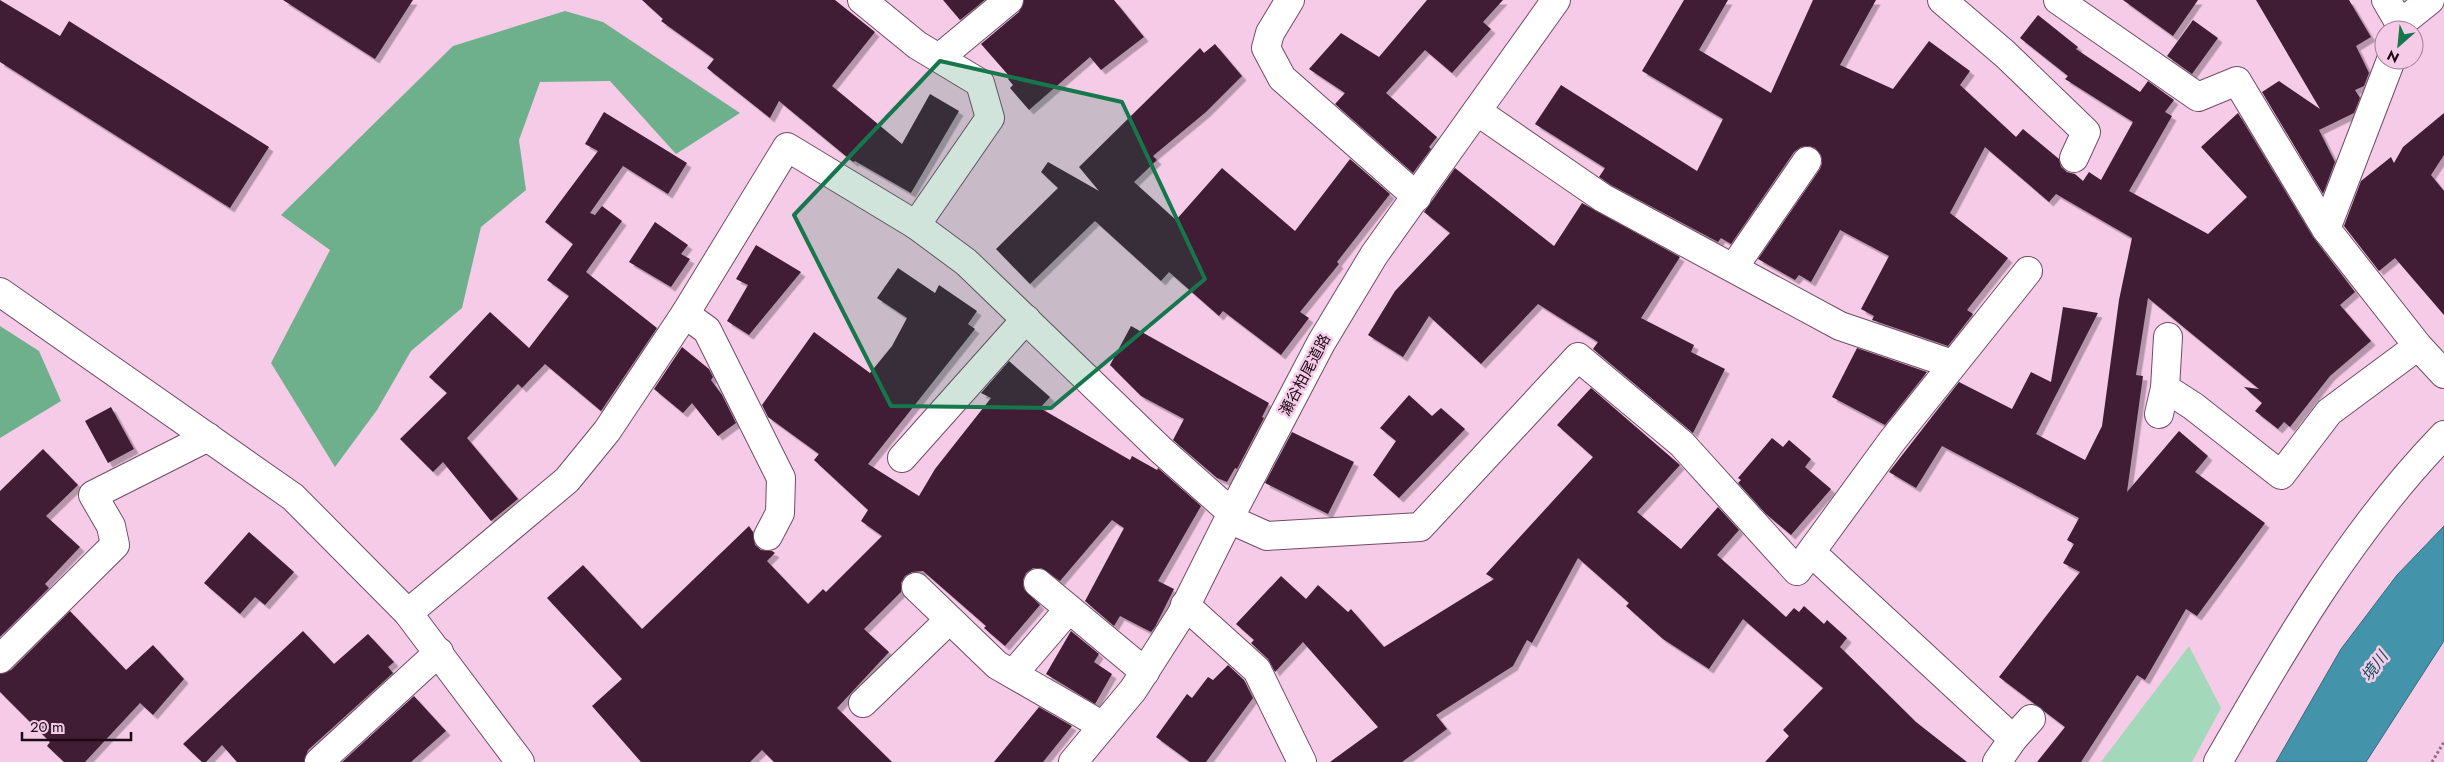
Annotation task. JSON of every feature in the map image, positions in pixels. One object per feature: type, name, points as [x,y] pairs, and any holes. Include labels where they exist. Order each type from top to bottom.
[{"type":"street","points":[[862,0],[917,45],[980,83],[990,118],[916,225]]},
{"type":"street","points":[[940,58],[1009,0]]},
{"type":"street","points":[[1290,0],[1270,33],[1266,48],[1282,78],[1417,196]]},
{"type":"street","name":"瀬谷柏尾道路","points":[[1074,762],[1145,672],[1185,605],[1321,344],[1374,255],[1478,112],[1556,0]]},
{"type":"street","points":[[1942,0],[2005,54],[2086,132],[2074,158]]},
{"type":"street","points":[[2058,0],[2198,97],[2238,81],[2326,229],[2418,346],[2444,374]]},
{"type":"street","points":[[2386,0],[2396,20]]},
{"type":"street","points":[[2407,20],[2430,0]]},
{"type":"street","points":[[2326,229],[2387,70]]},
{"type":"street","points":[[1478,112],[1602,198],[1734,267],[1840,326],[1952,364]]},
{"type":"street","points":[[408,613],[567,480],[607,431],[685,314],[787,147],[916,225],[966,262],[1231,516],[1267,536],[1420,527],[1578,357],[1682,444],[1796,571],[1812,553],[1892,441],[2028,271]]},
{"type":"street","points":[[1734,267],[1807,161]]},
{"type":"street","points":[[0,292],[293,497],[408,613],[520,762]]},
{"type":"street","points":[[685,314],[707,330],[781,478],[780,513],[768,536]]},
{"type":"street","points":[[902,458],[1026,319]]},
{"type":"street","points":[[2168,336],[2162,401],[2193,406],[2281,475],[2329,412],[2418,346]]},
{"type":"street","points":[[2218,762],[2286,643],[2364,529],[2415,465],[2444,435]]},
{"type":"street","points":[[0,659],[115,545],[111,526],[92,495],[208,437]]},
{"type":"street","points":[[1812,553],[2013,739]]},
{"type":"street","points":[[1038,583],[1145,672]]},
{"type":"street","points":[[916,587],[997,665],[1104,726]]},
{"type":"street","points":[[1185,605],[1257,670],[1302,762]]},
{"type":"street","points":[[1012,674],[1069,609]]},
{"type":"street","points":[[863,703],[949,620]]},
{"type":"street","points":[[319,762],[439,652]]},
{"type":"street","points":[[1997,762],[2013,739],[2032,719]]},
{"type":"path","points":[[2432,762],[2444,742]]},
{"type":"highlighted area","points":[[940,61],[1122,102],[1205,279],[1051,408],[891,406],[794,215]]},
{"type":"green space","points":[[565,11],[603,22],[740,113],[676,154],[610,81],[540,82],[519,140],[526,190],[481,227],[462,308],[411,351],[377,410],[335,467],[271,363],[330,250],[281,215],[453,46]]},
{"type":"green space","points":[[0,326],[39,351],[61,401],[0,438]]},
{"type":"green space","points":[[2189,646],[2221,708],[2192,762],[2101,762]]},
{"type":"water","name":"境川","points":[[2444,526],[2444,641],[2366,762],[2276,762],[2341,649],[2397,575]]},
{"type":"building","points":[[0,0],[60,36],[69,21],[269,147],[230,208],[0,62]]},
{"type":"building","points":[[283,0],[413,0],[375,59]]},
{"type":"building","points":[[642,0],[835,0],[875,32],[832,86],[902,144],[930,94],[959,111],[911,193],[855,161],[853,162],[779,101],[770,118],[707,68],[714,59],[661,21],[663,19]]},
{"type":"building","points":[[943,0],[985,0],[960,20]]},
{"type":"building","points":[[1024,0],[1114,0],[1144,37],[1101,70],[1090,57],[1029,110],[1010,88],[1013,85],[1008,79],[1010,77],[981,44],[1019,12]]},
{"type":"building","points":[[1427,0],[1503,0],[1483,22],[1491,29],[1452,73],[1425,50],[1386,93],[1437,137],[1429,147],[1431,149],[1413,173],[1335,104],[1345,93],[1309,69],[1341,33],[1379,57]]},
{"type":"building","points":[[1684,0],[1728,0],[1699,50],[1771,93],[1813,0],[1876,0],[1840,65],[1893,89],[1929,41],[1970,71],[1960,85],[2016,137],[2023,129],[2059,159],[2061,167],[2067,172],[2075,174],[2083,181],[2089,172],[2101,180],[2133,122],[2065,79],[2068,76],[2020,38],[2038,15],[2078,47],[2076,49],[2140,92],[2148,81],[2174,100],[2165,112],[2172,116],[2129,191],[2208,234],[2247,197],[2201,147],[2238,113],[2313,237],[2355,292],[2340,305],[2371,341],[2330,376],[2290,427],[2284,422],[2278,429],[2255,411],[2262,403],[2244,387],[2259,389],[2148,298],[2136,375],[2143,376],[2127,492],[2179,431],[2208,456],[2195,472],[2265,523],[2197,616],[2186,609],[2145,680],[2137,675],[2081,762],[2037,762],[2065,727],[1999,677],[2080,572],[2063,563],[2074,544],[2067,540],[2079,518],[1942,446],[1916,488],[1889,472],[1959,382],[2012,409],[2031,372],[2051,382],[2063,307],[2098,313],[2036,434],[2085,460],[2102,426],[2119,300],[2132,238],[2056,194],[2049,202],[1985,147],[1950,213],[2008,258],[1967,310],[1973,314],[1948,346],[1872,320],[1874,316],[1861,309],[1889,256],[1840,230],[1811,282],[1799,275],[1795,280],[1758,259],[1820,169],[1822,163],[1821,155],[1815,148],[1809,146],[1801,147],[1794,152],[1731,244],[1721,238],[1718,242],[1611,185],[1599,177],[1605,168],[1535,124],[1561,85],[1697,171],[1723,119],[1642,71]]},
{"type":"building","points":[[2123,0],[2198,0],[2173,36]]},
{"type":"building","points":[[2256,0],[2349,0],[2371,37],[2356,46],[2369,73],[2364,86],[2355,90],[2360,98],[2354,113],[2319,130],[2335,162],[2323,194],[2262,92],[2279,81],[2320,109]]},
{"type":"building","points":[[2193,20],[2218,38],[2192,74],[2167,56]]},
{"type":"building","points":[[1215,44],[1242,76],[1206,112],[1153,156],[1157,160],[1134,182],[1176,220],[1222,168],[1295,231],[1350,159],[1390,194],[1337,262],[1339,264],[1300,312],[1309,318],[1281,355],[1223,311],[1219,316],[1169,272],[1161,281],[1095,221],[1030,284],[996,249],[1058,188],[1041,172],[1048,162],[1099,191],[1079,167],[1200,48],[1204,53]]},
{"type":"building","points":[[604,112],[687,163],[668,194],[623,166],[590,213],[595,215],[602,206],[622,221],[586,272],[657,328],[601,411],[545,364],[522,388],[518,384],[467,438],[518,499],[491,521],[443,462],[433,472],[400,439],[447,393],[429,377],[490,312],[529,348],[569,296],[547,280],[573,244],[545,222],[598,151],[585,144]]},
{"type":"building","points":[[2444,113],[2444,155],[2431,175],[2444,191],[2444,315],[2395,258],[2379,271],[2344,226],[2361,181],[2391,157],[2394,163],[2403,147]]},
{"type":"building","points":[[1455,168],[1554,246],[1582,203],[1680,257],[1641,318],[1694,345],[1691,352],[1725,369],[1693,433],[1593,349],[1598,342],[1538,304],[1481,364],[1429,316],[1403,357],[1368,335],[1395,291],[1450,233],[1424,212]]},
{"type":"building","points":[[655,222],[688,245],[681,254],[690,259],[671,287],[629,262]]},
{"type":"building","points":[[756,245],[801,272],[749,335],[727,321],[748,285],[736,279]]},
{"type":"building","points":[[898,268],[935,293],[939,285],[977,311],[968,324],[975,329],[868,464],[919,496],[935,469],[991,398],[981,393],[1009,361],[1050,397],[1040,408],[1130,460],[1132,456],[1157,470],[1158,468],[1201,506],[1158,581],[1174,589],[1155,627],[1151,632],[1120,616],[1114,626],[1085,601],[1124,528],[1112,520],[1060,581],[1041,568],[1033,568],[1026,573],[1023,580],[1024,589],[1040,605],[1005,646],[984,628],[986,626],[923,571],[912,572],[905,576],[901,583],[901,592],[864,629],[889,652],[837,708],[892,762],[774,762],[762,750],[750,762],[641,762],[592,706],[622,679],[547,598],[583,565],[642,629],[749,526],[753,532],[755,545],[761,550],[775,553],[767,561],[808,604],[823,589],[826,592],[882,536],[861,521],[868,510],[814,460],[819,454],[768,417],[762,405],[814,332],[870,373],[892,346],[907,318],[877,298]]},
{"type":"building","points":[[1131,326],[1269,403],[1262,417],[1264,418],[1237,469],[1235,468],[1227,482],[1217,478],[1173,440],[1184,419],[1141,396],[1110,365]]},
{"type":"building","points":[[682,347],[709,369],[713,377],[711,380],[722,395],[736,423],[718,436],[692,403],[683,413],[654,389]]},
{"type":"building","points":[[1857,348],[1927,372],[1885,425],[1832,397]]},
{"type":"building","points":[[1591,388],[1680,465],[1637,512],[1681,549],[1718,507],[1739,530],[1717,555],[1786,617],[1794,608],[1799,612],[1804,606],[1824,624],[1827,620],[1847,638],[1840,647],[1916,722],[1967,762],[1765,762],[1789,736],[1783,730],[1823,688],[1743,619],[1709,669],[1663,639],[1626,606],[1629,603],[1578,558],[1532,643],[1527,640],[1513,666],[1436,715],[1447,729],[1402,762],[1330,762],[1378,727],[1303,642],[1275,672],[1268,659],[1251,643],[1254,640],[1236,624],[1281,576],[1306,599],[1318,585],[1348,612],[1351,609],[1384,647],[1494,579],[1486,574],[1593,457],[1557,425]]},
{"type":"building","points":[[1409,395],[1432,416],[1441,408],[1465,429],[1399,498],[1373,475],[1396,441],[1380,428]]},
{"type":"building","points":[[111,407],[134,449],[108,463],[85,421]]},
{"type":"building","points":[[1292,432],[1354,462],[1328,514],[1265,483]]},
{"type":"building","points":[[1772,438],[1783,447],[1789,440],[1811,459],[1805,467],[1831,489],[1791,535],[1766,514],[1738,483],[1741,480],[1738,478]]},
{"type":"building","points":[[43,449],[78,485],[46,516],[80,547],[45,584],[49,588],[0,637],[0,491]]},
{"type":"building","points":[[249,532],[294,572],[265,605],[255,597],[240,614],[204,583]]},
{"type":"building","points":[[70,611],[126,670],[153,645],[184,679],[153,715],[140,703],[85,762],[64,762],[47,746],[50,742],[0,692],[0,674],[11,670]]},
{"type":"building","points":[[303,631],[334,664],[368,634],[394,662],[388,667],[393,673],[308,750],[304,762],[237,762],[222,745],[206,762],[202,762],[183,744]]},
{"type":"building","points":[[1071,631],[1099,654],[1094,662],[1112,674],[1095,704],[1046,674]]},
{"type":"building","points":[[1228,665],[1244,680],[1253,698],[1206,762],[1190,762],[1156,737],[1187,694],[1192,698],[1208,677],[1213,680]]},
{"type":"building","points":[[414,696],[446,731],[411,762],[342,762]]},
{"type":"building","points":[[1039,707],[1072,726],[1043,762],[994,762]]}]
